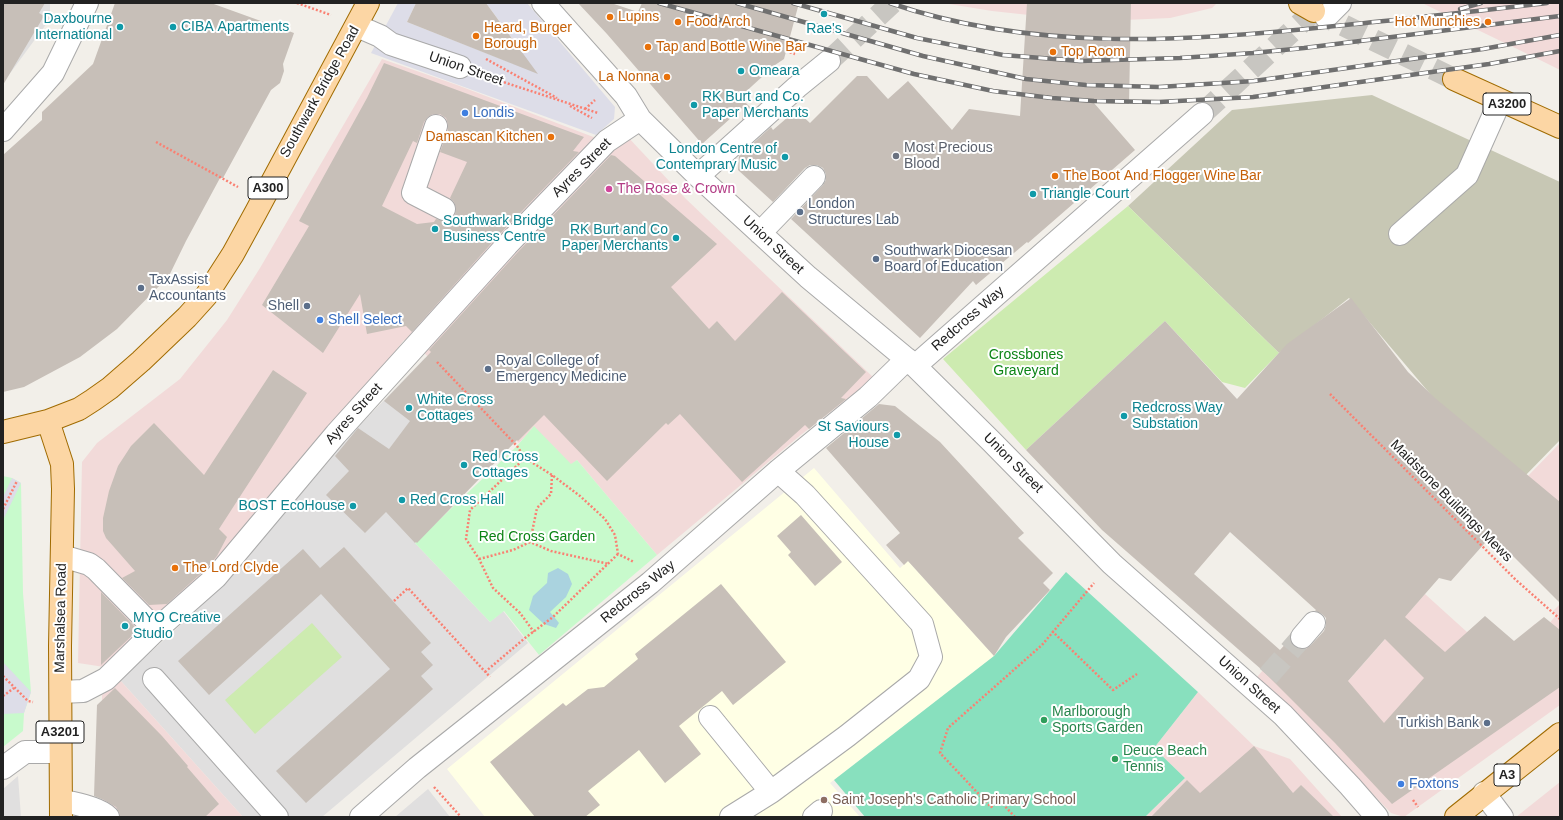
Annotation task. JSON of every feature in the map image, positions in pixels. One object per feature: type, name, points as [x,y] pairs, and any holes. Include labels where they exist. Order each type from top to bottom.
[{"type":"main road","name":"Southwark Bridge Road","points":[[3,432],[48,421],[79,409],[110,388],[141,361],[206,296],[233,254],[357,26],[368,3]]},
{"type":"main road","name":"A3200","points":[[1454,79],[1560,127]]},
{"type":"main road","name":"Marshalsea Road","points":[[48,421],[62,464],[60,646],[61,808]]},
{"type":"main road","name":"A3","points":[[1456,817],[1560,734]]},
{"type":"street","points":[[5,124],[53,73],[87,3]]},
{"type":"street","name":"Union Street","points":[[543,3],[626,96],[640,119],[698,176],[808,277],[911,362],[1112,564],[1262,683],[1302,736],[1377,817]]},
{"type":"street","name":"Union Street","points":[[357,26],[380,36],[390,44],[460,68]]},
{"type":"street","points":[[698,176],[797,87],[829,61]]},
{"type":"street","points":[[1400,234],[1466,175],[1500,101]]},
{"type":"street","name":"Redcross Way","points":[[361,817],[417,768],[650,583],[778,471],[911,362],[1202,114]]},
{"type":"street","name":"Ayres Street","points":[[61,692],[84,691],[106,679],[156,630],[216,577],[336,434],[507,245],[607,141],[640,119]]},
{"type":"street","points":[[436,126],[413,193],[444,209]]},
{"type":"street","points":[[760,233],[814,177]]},
{"type":"street","points":[[742,814],[847,736],[918,679],[931,657],[922,624],[805,495],[778,471]]},
{"type":"street","points":[[62,556],[89,564],[96,569],[156,630]]},
{"type":"street","points":[[154,679],[277,817]]},
{"type":"street","points":[[710,717],[771,792]]},
{"type":"street","points":[[3,768],[25,752],[60,752]]},
{"type":"street","points":[[1484,794],[1502,817]]},
{"type":"street","points":[[61,808],[94,809],[104,813],[108,817]]},
{"type":"path","points":[[297,3],[357,26]]},
{"type":"path","points":[[486,59],[594,118]]},
{"type":"path","name":"Union Street","points":[[460,68],[614,119],[640,119]]},
{"type":"path","points":[[581,112],[600,96]]},
{"type":"path","points":[[156,142],[223,178]]},
{"type":"path","points":[[419,343],[517,446],[525,458],[552,475],[580,496],[605,519],[615,535],[618,554]]},
{"type":"path","name":"Maidstone Buildings Mews","points":[[1330,394],[1516,580],[1560,619]]},
{"type":"path","points":[[525,458],[470,510],[466,539],[479,559],[493,588],[520,613],[534,632]]},
{"type":"path","points":[[530,542],[536,508],[551,494],[552,475]]},
{"type":"path","points":[[3,510],[17,481]]},
{"type":"path","points":[[13,490],[18,490]]},
{"type":"path","points":[[479,559],[513,550],[530,542],[551,551],[609,564]]},
{"type":"path","points":[[618,554],[637,563]]},
{"type":"path","points":[[485,672],[553,617],[618,554]]},
{"type":"path","points":[[1015,817],[999,800],[991,807],[940,753],[948,728],[1042,645],[1087,590],[1112,564]]},
{"type":"path","points":[[394,601],[408,588],[507,696]]},
{"type":"path","points":[[1052,632],[1113,690],[1137,674]]},
{"type":"path","points":[[3,676],[28,701],[33,702]]},
{"type":"path","points":[[3,696],[14,688]]},
{"type":"path","points":[[417,768],[461,817]]},
{"type":"path","points":[[1413,800],[1418,806]]},
{"type":"shaded area","points":[[3,3],[50,3],[50,19],[3,83]]},
{"type":"shaded area","points":[[398,3],[416,3],[407,22],[514,64],[520,49],[486,3],[527,3],[615,107],[614,119],[596,135],[371,53]]},
{"type":"shaded area","points":[[943,3],[1217,3],[1212,8],[1170,18],[1102,21],[992,11]]},
{"type":"shaded area","points":[[1422,3],[1560,3],[1560,70],[1542,61]]},
{"type":"shaded area","points":[[382,59],[457,85],[596,138],[626,135],[686,199],[874,378],[802,434],[657,555],[577,460],[571,465],[534,427],[519,443],[422,351],[404,340],[343,418],[220,567],[111,668],[78,663],[82,462],[97,443],[180,379],[227,320],[260,268]]},
{"type":"shaded area","points":[[1372,95],[1560,182],[1560,440],[1523,478],[1437,402],[1349,298],[1279,353],[1128,206],[1232,110]]},
{"type":"shaded area","points":[[425,358],[459,390],[415,543],[490,622],[503,611],[528,643],[322,817],[243,817],[120,680],[199,608],[236,570],[359,426]]},
{"type":"shaded area","points":[[1560,443],[1560,505],[1526,478]]},
{"type":"shaded area","points":[[814,468],[900,568],[908,561],[994,656],[830,783],[860,817],[485,817],[447,769]]},
{"type":"shaded area","points":[[12,478],[21,483],[3,520],[3,497]]},
{"type":"shaded area","points":[[1425,594],[1467,632],[1471,629],[1518,645],[1528,639],[1526,632],[1535,624],[1544,630],[1556,615],[1553,611],[1560,604],[1560,705],[1404,817],[1391,813],[1296,714],[1257,677],[1296,632],[1348,681]]},
{"type":"shaded area","points":[[3,662],[31,692],[24,713],[3,714]]},
{"type":"shaded area","points":[[120,680],[243,817],[104,817],[102,788],[102,695]]},
{"type":"shaded area","points":[[1198,692],[1254,746],[1290,759],[1342,817],[1145,817],[1185,778],[1154,748]]},
{"type":"shaded area","points":[[18,776],[21,817],[3,817],[3,789]]},
{"type":"shaded area","points":[[1560,782],[1560,817],[1516,817]]},
{"type":"shaded area","points":[[428,789],[450,817],[395,817]]},
{"type":"green space","name":"Crossbones Graveyard","points":[[1128,206],[1279,353],[1245,388],[1222,382],[1165,321],[1026,450],[943,359]]},
{"type":"green space","name":"Red Cross Garden","points":[[534,426],[571,464],[577,460],[657,555],[539,655],[504,611],[490,622],[415,543],[517,446]]},
{"type":"green space","points":[[3,476],[12,478],[21,483],[23,593],[31,692],[24,713],[23,731],[3,747]]},
{"type":"green space","name":"Marlborough Sports Garden","points":[[1066,572],[1198,692],[1154,748],[1185,778],[1145,817],[865,817],[834,780],[994,656]]},
{"type":"green space","points":[[312,623],[342,657],[255,734],[225,700]]},
{"type":"water","points":[[558,568],[568,574],[572,584],[566,597],[550,612],[559,623],[556,628],[544,624],[529,610],[533,596],[547,583],[548,573]]},
{"type":"building","points":[[3,3],[45,3],[39,13],[44,16],[3,85]]},
{"type":"building","points":[[115,3],[211,3],[294,33],[283,64],[284,71],[280,83],[271,90],[223,178],[220,178],[167,280],[165,280],[117,329],[80,357],[24,387],[3,392],[3,155],[42,120],[42,112],[93,64]]},
{"type":"building","name":"Heard, Burger Borough","points":[[416,3],[486,3],[538,74],[407,22]]},
{"type":"building","points":[[578,3],[611,3],[638,12],[642,3],[799,3],[784,59],[775,65],[740,97],[753,110],[742,120],[742,108],[702,144],[607,34]]},
{"type":"building","points":[[1027,3],[1131,3],[1129,104],[1094,103],[1135,150],[1028,243],[1027,242],[976,285],[973,281],[920,338],[791,219],[823,185],[826,180],[826,174],[823,168],[817,165],[810,165],[805,168],[773,202],[738,170],[739,156],[771,127],[773,130],[796,110],[810,123],[857,76],[867,76],[888,99],[908,81],[952,130],[969,109],[1020,116]]},
{"type":"building","points":[[384,63],[584,137],[573,151],[579,152],[498,236],[412,332],[406,326],[367,334],[360,294],[323,353],[262,305],[309,226],[299,221],[367,98]],"holes":[[[433,114],[440,114],[446,118],[448,124],[448,130],[440,152],[467,162],[450,198],[454,202],[456,208],[455,215],[450,220],[445,221],[436,219],[434,222],[417,224],[382,206],[413,141],[417,143],[424,122]]]},
{"type":"building","points":[[611,155],[615,156],[717,244],[671,287],[709,329],[717,321],[735,341],[782,292],[866,372],[841,398],[846,399],[809,429],[805,425],[742,482],[680,414],[668,425],[666,423],[607,481],[544,415],[518,441],[517,440],[417,543],[415,543],[386,512],[365,533],[326,495],[349,471],[335,456],[358,428],[389,449],[410,421],[384,401],[431,352],[429,350],[516,254]]},
{"type":"building","points":[[1351,298],[1408,372],[1435,398],[1560,502],[1560,603],[1492,535],[1451,581],[1439,578],[1405,617],[1445,652],[1485,616],[1514,641],[1544,617],[1560,630],[1560,687],[1392,804],[1335,743],[1262,670],[1102,530],[1026,450],[1165,321],[1237,399],[1287,344]],"holes":[[[1230,532],[1316,610],[1315,611],[1322,614],[1326,618],[1324,631],[1306,649],[1294,647],[1290,639],[1280,650],[1194,574]],[[1385,639],[1424,678],[1384,723],[1348,681]]]},
{"type":"building","points":[[273,370],[307,393],[219,529],[227,537],[217,556],[207,568],[167,604],[149,605],[122,578],[135,571],[106,538],[103,531],[103,518],[109,491],[118,466],[131,446],[154,423],[204,475]]},
{"type":"building","points":[[879,404],[895,406],[940,442],[1024,533],[1018,538],[1053,573],[1043,583],[1050,590],[1006,637],[994,656],[908,561],[904,565],[886,545],[900,533],[826,448]]},
{"type":"building","points":[[801,515],[842,562],[815,586],[788,555],[791,552],[777,536]]},
{"type":"building","points":[[344,547],[431,643],[421,652],[433,665],[421,676],[433,689],[306,803],[276,771],[390,669],[321,594],[209,695],[178,661],[303,549],[320,568]]},
{"type":"building","points":[[721,584],[786,662],[733,705],[722,691],[679,726],[701,754],[665,783],[639,750],[588,791],[600,805],[585,817],[535,817],[490,762],[563,703],[566,706],[588,689],[604,687],[638,659],[635,654]]},
{"type":"building","points":[[101,592],[138,630],[101,665]]},
{"type":"building","points":[[115,688],[162,736],[219,804],[205,817],[120,817],[116,807],[94,796],[97,705]]},
{"type":"building","points":[[1254,746],[1293,793],[1301,785],[1334,817],[1151,817],[1187,780],[1200,793]]},
{"type":"tunnel","points":[[829,61],[892,3]]},
{"type":"tunnel","points":[[1202,114],[1314,11]]},
{"type":"tunnel","points":[[1314,11],[1454,79]]},
{"type":"tunnel","points":[[1268,676],[1302,637]]},
{"type":"railway","points":[[659,3],[914,74],[993,91],[1094,101],[1159,102],[1253,97],[1489,64],[1560,51]]},
{"type":"railway","points":[[737,3],[923,56],[1026,79],[1086,85],[1159,87],[1254,81],[1483,49],[1560,35]]},
{"type":"railway","points":[[793,3],[917,38],[1003,55],[1080,61],[1180,58],[1253,53],[1560,16]]},
{"type":"railway","points":[[890,3],[944,19],[999,30],[1054,36],[1111,39],[1167,39],[1279,32],[1547,3]]},
{"type":"railway","points":[[1460,9],[1481,3]]},
{"type":"place","name":"Rae's","points":[[824,14]]},
{"type":"place","name":"Lupins","points":[[610,17]]},
{"type":"place","name":"Food Arch","points":[[678,22]]},
{"type":"place","name":"Hot Munchies","points":[[1488,22]]},
{"type":"place","name":"Daxbourne International","points":[[120,27]]},
{"type":"place","name":"CIBA Apartments","points":[[173,27]]},
{"type":"place","name":"Heard, Burger Borough","points":[[476,36]]},
{"type":"place","name":"Tap and Bottle Wine Bar","points":[[648,47]]},
{"type":"place","name":"Top Room","points":[[1053,52]]},
{"type":"place","name":"Omeara","points":[[741,71]]},
{"type":"place","name":"La Nonna","points":[[667,77]]},
{"type":"place","name":"RK Burt and Co. Paper Merchants","points":[[694,105]]},
{"type":"place","name":"Londis","points":[[465,113]]},
{"type":"place","name":"Damascan Kitchen","points":[[551,137]]},
{"type":"place","name":"Most Precious Blood","points":[[896,156]]},
{"type":"place","name":"London Centre of Contemprary Music","points":[[785,157]]},
{"type":"place","name":"The Boot And Flogger Wine Bar","points":[[1055,176]]},
{"type":"place","name":"The Rose & Crown","points":[[609,189]]},
{"type":"place","name":"Triangle Court","points":[[1033,194]]},
{"type":"place","name":"London Structures Lab","points":[[800,212]]},
{"type":"place","name":"Southwark Bridge Business Centre","points":[[435,229]]},
{"type":"place","name":"RK Burt and Co Paper Merchants","points":[[676,238]]},
{"type":"place","name":"Southwark Diocesan Board of Education","points":[[876,259]]},
{"type":"place","name":"TaxAssist Accountants","points":[[141,288]]},
{"type":"place","name":"Shell","points":[[307,306]]},
{"type":"place","name":"Shell Select","points":[[320,320]]},
{"type":"place","name":"Royal College of Emergency Medicine","points":[[488,369]]},
{"type":"place","name":"White Cross Cottages","points":[[409,408]]},
{"type":"place","name":"Redcross Way Substation","points":[[1124,416]]},
{"type":"place","name":"St Saviours House","points":[[897,435]]},
{"type":"place","name":"Red Cross Cottages","points":[[464,465]]},
{"type":"place","name":"Red Cross Hall","points":[[402,500]]},
{"type":"place","name":"BOST EcoHouse","points":[[353,506]]},
{"type":"place","name":"The Lord Clyde","points":[[175,568]]},
{"type":"place","name":"MYO Creative Studio","points":[[125,626]]},
{"type":"place","name":"Marlborough Sports Garden","points":[[1044,720]]},
{"type":"place","name":"Turkish Bank","points":[[1487,723]]},
{"type":"place","name":"Deuce Beach Tennis","points":[[1115,759]]},
{"type":"place","name":"Foxtons","points":[[1401,784]]},
{"type":"place","name":"Saint Joseph's Catholic Primary School","points":[[824,800]]}]
